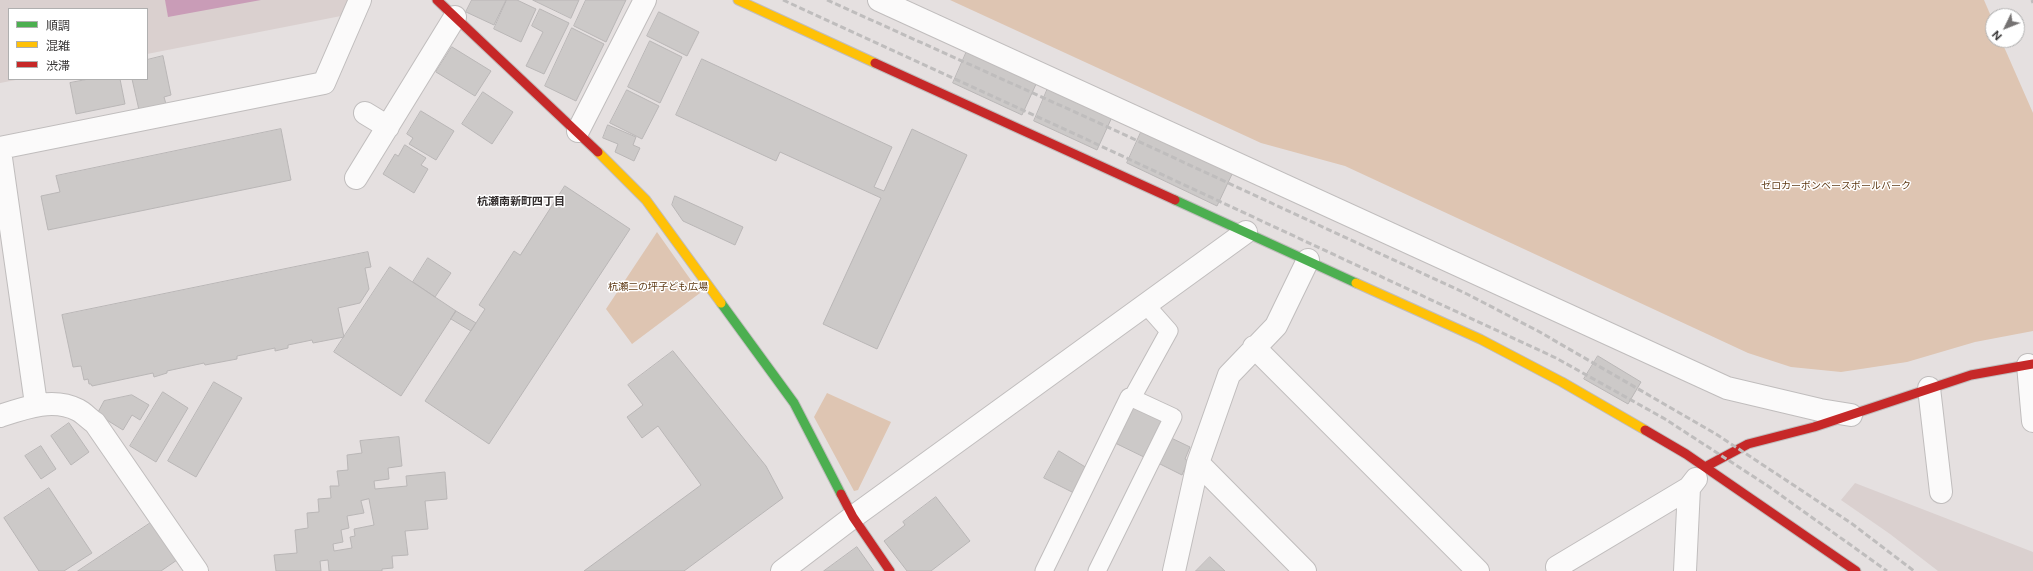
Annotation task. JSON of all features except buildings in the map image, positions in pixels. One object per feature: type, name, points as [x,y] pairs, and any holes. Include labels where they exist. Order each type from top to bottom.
[{"type":"street","points":[[36,404],[0,149],[324,83],[360,0]]},
{"type":"street","points":[[437,0],[578,131],[646,200],[794,403],[853,517],[890,571]]},
{"type":"street","points":[[578,131],[645,0]]},
{"type":"street","points":[[738,0],[1480,339],[1562,382],[1705,467],[1856,571]]},
{"type":"street","points":[[879,0],[1727,388],[1820,410],[1851,415]]},
{"type":"street","points":[[356,178],[455,17]]},
{"type":"street","points":[[365,113],[388,127]]},
{"type":"street","points":[[782,571],[853,517],[1246,232]]},
{"type":"street","points":[[1174,571],[1198,463],[1229,375],[1254,347],[1276,326],[1308,260]]},
{"type":"street","points":[[1254,347],[1478,571]]},
{"type":"street","points":[[1558,567],[1689,488],[1705,467],[1748,444],[1814,427],[1970,375],[2030,364],[2033,421]]},
{"type":"street","points":[[1930,388],[1941,492]]},
{"type":"street","points":[[0,416],[36,404],[68,405],[79,410],[95,423],[197,571]]},
{"type":"street","points":[[1198,463],[1305,571]]},
{"type":"street","points":[[1685,571],[1689,488]]},
{"type":"lane","points":[[1044,571],[1129,397],[1132,398],[1170,331],[1146,305]]},
{"type":"lane","points":[[1097,571],[1173,417],[1132,398]]},
{"type":"shaded area","points":[[0,0],[348,0],[341,16],[148,54],[148,8],[8,8],[8,80],[16,80],[0,83]]},
{"type":"shaded area","points":[[165,0],[261,0],[168,17]]},
{"type":"shaded area","points":[[1855,483],[2033,552],[2033,571],[1938,571],[1890,534],[1841,500]]},
{"type":"green space","name":"ゼロカーボンベースボールパーク","points":[[950,0],[1984,0],[1987,8],[1985,8],[1985,48],[2005,48],[2033,113],[2033,331],[1975,342],[1907,362],[1841,372],[1791,367],[1748,353],[1345,166],[1261,143]]},
{"type":"green space","name":"杭瀬二の坪子ども広場","points":[[657,232],[700,293],[632,344],[606,309]]},
{"type":"green space","points":[[827,393],[891,422],[858,490],[854,491],[814,417]]},
{"type":"railway","points":[[783,0],[1556,358],[1665,419],[1768,486],[1887,571]]},
{"type":"railway","points":[[827,0],[1097,122],[1467,294],[1538,331],[1716,434],[1851,523],[1914,571]]},
{"type":"traffic: fast","points":[[1175,200],[1356,283]]},
{"type":"traffic: fast","points":[[721,303],[794,403],[841,494]]},
{"type":"traffic: slow","points":[[738,0],[875,63]]},
{"type":"traffic: slow","points":[[598,152],[646,200],[721,303]]},
{"type":"traffic: slow","points":[[1356,283],[1480,339],[1562,382],[1645,430]]},
{"type":"traffic: jam","points":[[437,0],[598,152]]},
{"type":"traffic: jam","points":[[875,63],[1175,200]]},
{"type":"traffic: jam","points":[[1705,467],[1748,444],[1814,427],[1971,375],[2033,364]]},
{"type":"traffic: jam","points":[[1645,430],[1686,454],[1856,571]]},
{"type":"traffic: jam","points":[[841,494],[853,517],[890,571]]},
{"type":"district","name":"杭瀬南新町四丁目","points":[[521,202]]}]
